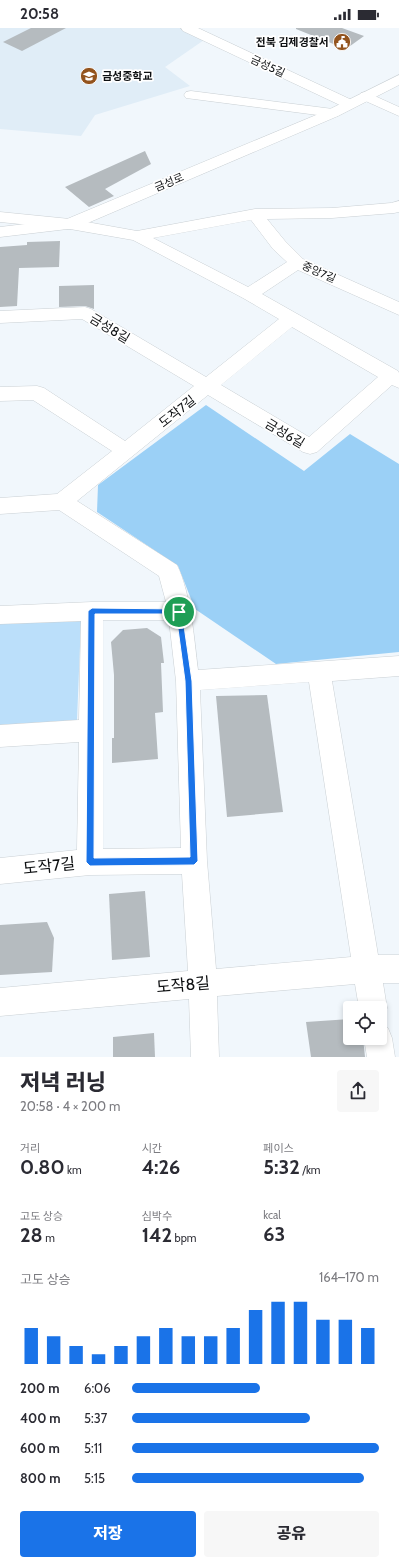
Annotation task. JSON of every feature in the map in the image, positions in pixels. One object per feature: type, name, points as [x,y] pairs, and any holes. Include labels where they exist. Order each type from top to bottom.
[{"type":"street","name":"금성5길","points":[[188,28],[349,104]]},
{"type":"street","name":"금성로","points":[[0,232],[70,224],[333,113],[399,79]]},
{"type":"street","points":[[191,95],[333,113]]},
{"type":"street","points":[[366,96],[399,112]]},
{"type":"street","points":[[138,236],[255,214],[332,212],[394,208],[399,206]]},
{"type":"street","name":"중앙7길","points":[[255,214],[279,245],[298,263],[399,309]]},
{"type":"street","name":"금성6길","points":[[0,217],[70,224],[138,236],[249,294],[395,379],[310,447],[208,387]]},
{"type":"street","points":[[249,294],[298,263]]},
{"type":"street","name":"금성8길","points":[[0,317],[85,313],[208,387]]},
{"type":"street","name":"도작7길","points":[[62,502],[208,387],[291,319]]},
{"type":"street","points":[[0,394],[37,392],[126,451]]},
{"type":"street","points":[[0,506],[62,502],[169,571],[179,612],[188,681],[194,861],[203,983],[205,1057]]},
{"type":"street","points":[[0,615],[92,611],[179,612]]},
{"type":"street","points":[[90,862],[92,611]]},
{"type":"street","points":[[188,681],[318,673],[399,666]]},
{"type":"street","points":[[318,673],[372,1001]]},
{"type":"street","points":[[0,736],[91,730]]},
{"type":"street","name":"도작7길","points":[[0,871],[90,862],[194,861]]},
{"type":"street","name":"도작8길","points":[[0,1002],[367,969],[399,969]]},
{"type":"street","points":[[379,1045],[381,1057]]},
{"type":"shaded area","name":"금성중학교","points":[[0,28],[180,28],[204,40],[165,67],[190,86],[95,115],[81,136],[0,129]]},
{"type":"shaded area","points":[[206,405],[304,471],[350,434],[399,464],[399,652],[276,664],[195,609],[178,566],[97,512],[98,485]]},
{"type":"shaded area","points":[[81,621],[77,720],[0,725],[0,623]]},
{"type":"building","points":[[31,28],[66,28],[22,51],[3,42]]},
{"type":"building","name":"전북 김제경찰서","points":[[296,28],[342,28],[364,36],[346,49]]},
{"type":"building","points":[[145,151],[151,164],[105,189],[114,196],[89,207],[65,187]]},
{"type":"building","points":[[60,241],[59,267],[19,268],[17,306],[0,307],[0,247],[27,245],[27,242]]},
{"type":"building","points":[[94,285],[94,309],[85,306],[59,307],[59,286]]},
{"type":"building","points":[[147,628],[161,637],[164,663],[161,663],[163,712],[155,713],[158,759],[112,763],[112,738],[114,738],[114,675],[111,642],[123,630]]},
{"type":"building","points":[[267,695],[283,812],[227,817],[216,696]]},
{"type":"building","points":[[145,891],[150,957],[112,960],[109,894]]},
{"type":"building","points":[[47,922],[54,938],[52,972],[0,975],[0,925]]},
{"type":"building","points":[[343,1019],[343,1045],[364,1045],[365,1057],[311,1057],[306,1022]]},
{"type":"building","points":[[154,1033],[155,1057],[113,1057],[113,1037]]},
{"type":"place","name":"전북 김제경찰서","points":[[342,42]]},
{"type":"place","name":"금성중학교","points":[[89,76]]},
{"type":"route","points":[[92,611],[179,612],[188,681],[194,861],[90,862],[92,611]]}]
